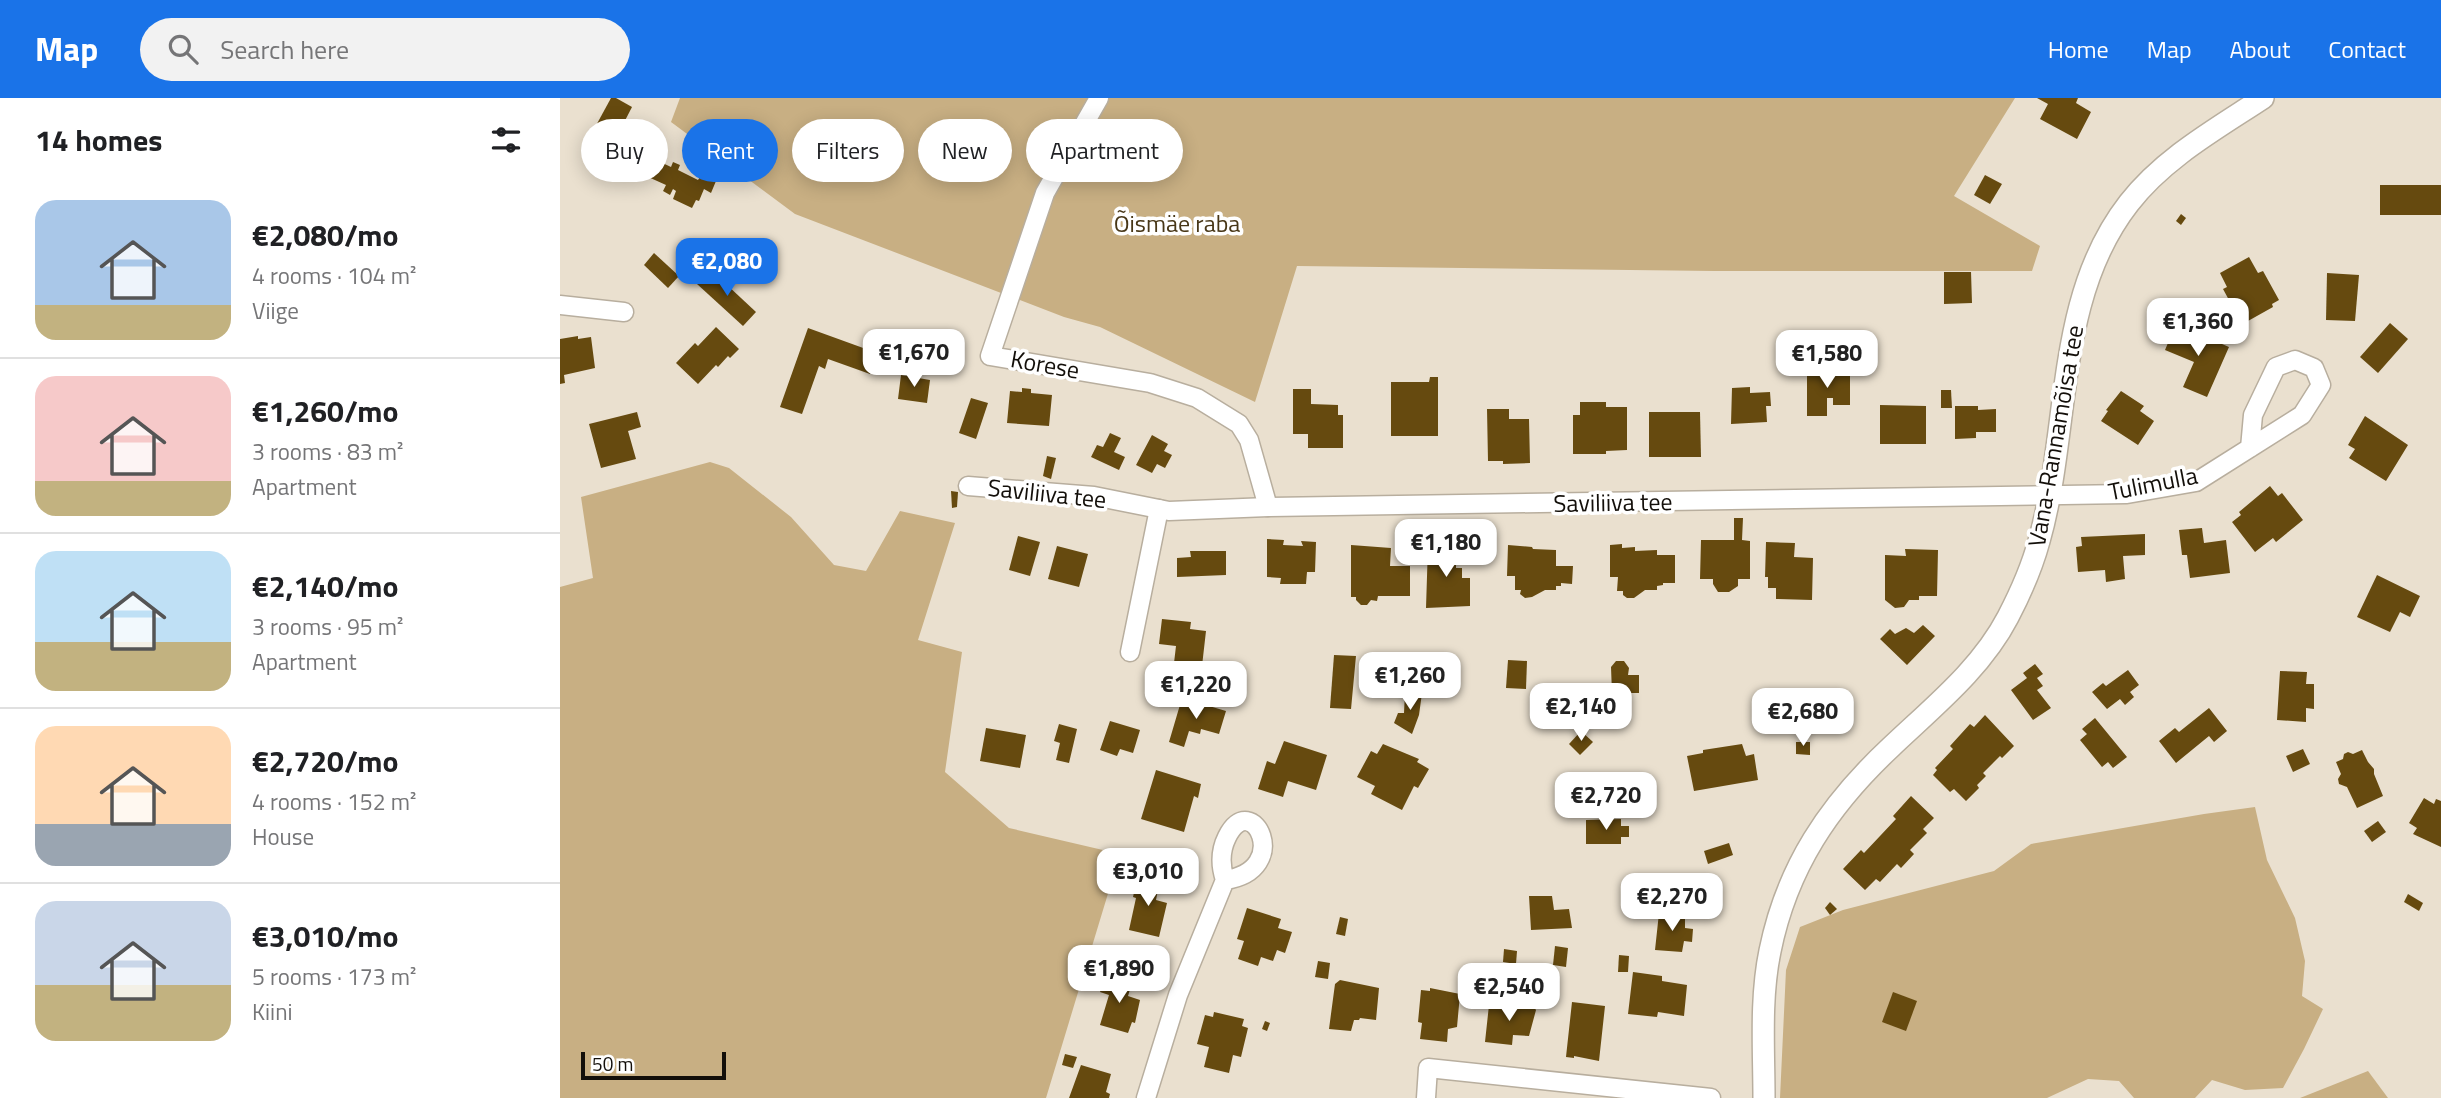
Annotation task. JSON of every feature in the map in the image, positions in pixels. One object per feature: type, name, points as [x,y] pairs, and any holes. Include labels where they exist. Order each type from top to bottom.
[{"type":"street","name":"Korese","points":[[1099,98],[1045,193],[990,356],[1150,383],[1197,398],[1239,424],[1249,440],[1268,507]]},
{"type":"street","name":"Vana-Rannamõisa tee","points":[[1764,1098],[1763,1023],[1769,953],[1781,907],[1799,864],[1817,831],[1842,797],[1953,689],[1992,642],[2007,619],[2026,579],[2039,540],[2049,496],[2076,324],[2084,290],[2097,254],[2118,218],[2151,179],[2210,133],[2263,98]]},
{"type":"street","points":[[560,305],[624,312]]},
{"type":"street","name":"Tulimulla","points":[[2049,496],[2127,494],[2196,482],[2302,415],[2321,385],[2315,368],[2295,360],[2276,368],[2253,415],[2249,448]]},
{"type":"street","name":"Saviliiva tee","points":[[968,486],[1094,496],[1168,512],[1268,507],[2049,496]]},
{"type":"street","points":[[1130,652],[1159,509]]},
{"type":"street","points":[[1146,1098],[1178,995],[1225,880],[1221,860],[1223,846],[1233,827],[1244,820],[1252,822],[1259,832],[1262,851],[1259,861],[1245,875],[1225,880]]},
{"type":"street","points":[[1426,1098],[1428,1068],[1712,1098]]},
{"type":"green space","name":"Õismäe raba","points":[[680,98],[2015,98],[1954,196],[2040,246],[2032,271],[1714,271],[1297,266],[1255,402],[1100,327],[1064,317],[795,214],[752,182],[778,182],[778,119],[682,119],[682,130],[671,122]]},
{"type":"green space","points":[[710,462],[729,468],[791,517],[834,565],[866,571],[900,511],[955,523],[918,640],[962,652],[945,772],[1009,828],[1120,854],[1046,1098],[560,1098],[560,587],[593,578],[581,497]]},
{"type":"green space","points":[[2255,807],[2267,860],[2295,918],[2305,961],[2302,996],[2323,1009],[2283,1088],[2245,1090],[2212,1080],[2195,1098],[2134,1098],[2119,1081],[2088,1079],[2047,1098],[1780,1098],[1786,970],[1800,927],[1843,910],[1994,871],[2031,844]]},
{"type":"green space","points":[[2368,1071],[2388,1098],[2300,1098]]},
{"type":"building","points":[[611,98],[632,107],[626,119],[600,119]]},
{"type":"building","points":[[2037,98],[2078,98],[2076,103],[2091,112],[2077,139],[2040,119],[2048,104]]},
{"type":"building","points":[[673,162],[680,165],[678,170],[682,172],[682,182],[716,182],[711,193],[704,189],[699,201],[696,200],[692,208],[673,199],[676,191],[673,189],[670,195],[663,191],[666,185],[659,182],[668,182],[668,166],[671,167]]},
{"type":"building","points":[[1985,175],[2002,184],[1990,204],[1974,195]]},
{"type":"building","points":[[2380,185],[2441,185],[2441,215],[2380,215]]},
{"type":"building","points":[[2181,214],[2186,218],[2181,225],[2176,221]]},
{"type":"building","points":[[654,253],[679,276],[668,288],[644,265]]},
{"type":"building","points":[[2249,257],[2258,273],[2263,271],[2279,300],[2272,304],[2273,307],[2248,321],[2242,310],[2236,313],[2223,289],[2227,287],[2220,273]]},
{"type":"building","points":[[711,270],[756,312],[743,326],[697,284]]},
{"type":"building","points":[[1944,272],[1971,272],[1972,303],[1944,304]]},
{"type":"building","points":[[2327,273],[2359,275],[2355,321],[2326,320]]},
{"type":"building","points":[[2390,323],[2408,339],[2378,373],[2360,357]]},
{"type":"building","points":[[2176,324],[2229,347],[2207,397],[2183,387],[2194,362],[2165,350]]},
{"type":"building","points":[[716,327],[739,349],[718,367],[716,365],[698,384],[676,363],[695,343],[698,346]]},
{"type":"building","points":[[808,328],[877,353],[870,374],[828,359],[825,369],[819,366],[802,414],[780,407]]},
{"type":"building","points":[[578,336],[578,339],[591,337],[595,368],[564,375],[565,383],[560,384],[560,339]]},
{"type":"building","points":[[1807,369],[1850,372],[1850,405],[1833,405],[1833,398],[1827,398],[1827,416],[1807,416]]},
{"type":"building","points":[[901,375],[930,380],[927,403],[898,399]]},
{"type":"building","points":[[1430,377],[1438,377],[1438,436],[1391,436],[1391,382],[1429,382]]},
{"type":"building","points":[[1750,387],[1750,393],[1770,392],[1771,406],[1766,406],[1767,422],[1731,424],[1732,388]]},
{"type":"building","points":[[1022,388],[1031,389],[1031,393],[1052,395],[1049,426],[1007,423],[1010,391],[1022,392]]},
{"type":"building","points":[[1293,389],[1311,389],[1311,404],[1338,405],[1338,415],[1343,415],[1343,448],[1308,448],[1308,434],[1293,434]]},
{"type":"building","points":[[1941,390],[1951,390],[1952,408],[1941,408]]},
{"type":"building","points":[[2121,391],[2144,406],[2140,411],[2154,421],[2138,445],[2101,421]]},
{"type":"building","points":[[971,398],[988,403],[976,439],[959,433]]},
{"type":"building","points":[[1580,402],[1606,402],[1606,407],[1627,407],[1627,450],[1606,451],[1606,454],[1573,454],[1573,415],[1580,415]]},
{"type":"building","points":[[1880,405],[1926,406],[1926,444],[1880,444]]},
{"type":"building","points":[[1955,406],[1978,406],[1978,410],[1996,409],[1996,432],[1976,432],[1976,438],[1955,439]]},
{"type":"building","points":[[1487,409],[1509,409],[1509,419],[1529,419],[1530,463],[1503,464],[1503,461],[1488,461]]},
{"type":"building","points":[[637,412],[641,427],[628,431],[636,459],[601,468],[589,424]]},
{"type":"building","points":[[1649,412],[1700,412],[1701,457],[1649,457]]},
{"type":"building","points":[[2365,416],[2408,445],[2386,481],[2349,458],[2355,449],[2348,445]]},
{"type":"building","points":[[1110,433],[1121,438],[1114,452],[1125,457],[1119,470],[1091,457],[1097,445],[1103,447]]},
{"type":"building","points":[[1152,435],[1168,444],[1164,451],[1172,455],[1165,468],[1157,464],[1152,473],[1136,465]]},
{"type":"building","points":[[1047,456],[1056,458],[1051,479],[1043,476]]},
{"type":"building","points":[[2270,486],[2278,496],[2282,493],[2303,520],[2276,542],[2273,538],[2255,552],[2232,522],[2241,515],[2239,512]]},
{"type":"building","points":[[951,491],[958,492],[957,507],[952,508]]},
{"type":"building","points":[[1734,518],[1743,518],[1742,540],[1750,541],[1750,579],[1738,579],[1738,586],[1729,592],[1718,592],[1713,579],[1700,579],[1701,540],[1734,540]]},
{"type":"building","points":[[2202,528],[2204,543],[2226,540],[2230,573],[2190,578],[2187,555],[2182,555],[2179,530]]},
{"type":"building","points":[[2145,534],[2145,555],[2123,556],[2125,579],[2106,582],[2105,570],[2078,572],[2076,547],[2082,546],[2081,537]]},
{"type":"building","points":[[1018,536],[1040,542],[1030,576],[1009,570]]},
{"type":"building","points":[[1267,539],[1284,540],[1283,545],[1303,546],[1301,541],[1316,542],[1315,572],[1307,572],[1306,584],[1280,584],[1281,578],[1267,577]]},
{"type":"building","points":[[1766,542],[1795,543],[1794,557],[1813,558],[1812,600],[1776,599],[1776,588],[1768,588],[1768,577],[1765,577]]},
{"type":"building","points":[[1622,544],[1622,548],[1635,547],[1635,551],[1657,550],[1657,555],[1675,555],[1675,583],[1663,583],[1657,586],[1657,590],[1645,590],[1634,598],[1627,598],[1623,591],[1617,591],[1618,577],[1610,577],[1610,545]]},
{"type":"building","points":[[1351,545],[1391,548],[1390,566],[1410,566],[1410,596],[1378,596],[1377,601],[1371,600],[1367,605],[1361,605],[1356,597],[1351,597]]},
{"type":"building","points":[[1428,545],[1456,545],[1456,568],[1462,568],[1462,578],[1470,578],[1470,606],[1426,608]]},
{"type":"building","points":[[1508,545],[1556,550],[1556,566],[1573,566],[1572,584],[1561,583],[1561,586],[1556,586],[1556,590],[1545,590],[1525,598],[1520,594],[1521,590],[1515,590],[1515,576],[1507,576]]},
{"type":"building","points":[[1057,546],[1088,554],[1079,587],[1048,579]]},
{"type":"building","points":[[1905,549],[1938,550],[1937,596],[1919,596],[1919,600],[1909,600],[1904,607],[1895,608],[1885,600],[1885,555],[1906,556]]},
{"type":"building","points":[[1190,551],[1226,551],[1226,575],[1177,577],[1177,558],[1191,557]]},
{"type":"building","points":[[2377,575],[2420,596],[2410,617],[2400,612],[2390,632],[2357,617]]},
{"type":"building","points":[[1162,619],[1191,622],[1190,629],[1206,631],[1202,666],[1174,663],[1176,646],[1159,644]]},
{"type":"building","points":[[1923,625],[1935,636],[1907,665],[1880,639],[1890,629],[1895,634],[1906,628],[1914,633]]},
{"type":"building","points":[[1334,655],[1356,656],[1351,709],[1330,708]]},
{"type":"building","points":[[1508,660],[1527,661],[1526,689],[1506,688]]},
{"type":"building","points":[[1616,661],[1624,661],[1629,668],[1628,675],[1639,675],[1639,693],[1612,693],[1611,667]]},
{"type":"building","points":[[2035,664],[2043,674],[2037,678],[2043,686],[2037,690],[2051,708],[2033,720],[2011,690],[2027,678],[2023,673]]},
{"type":"building","points":[[2128,670],[2139,685],[2130,692],[2134,697],[2125,705],[2120,699],[2107,709],[2092,692],[2103,683],[2106,686]]},
{"type":"building","points":[[2280,671],[2307,672],[2306,684],[2314,684],[2314,709],[2306,708],[2306,722],[2277,720]]},
{"type":"building","points":[[1405,692],[1422,693],[1419,715],[1412,734],[1394,723],[1398,713],[1404,713]]},
{"type":"building","points":[[1182,698],[1226,711],[1219,734],[1201,729],[1200,734],[1189,731],[1184,747],[1169,742]]},
{"type":"building","points":[[1608,705],[1628,705],[1628,714],[1609,715]]},
{"type":"building","points":[[2209,708],[2227,731],[2214,742],[2209,736],[2176,763],[2159,741],[2175,728],[2179,732]]},
{"type":"building","points":[[1985,715],[2014,746],[1983,773],[1986,776],[1977,785],[1979,788],[1966,801],[1954,789],[1950,792],[1933,775],[1937,770],[1935,768],[1953,749],[1950,746],[1970,724],[1974,727]]},
{"type":"building","points":[[2095,718],[2127,757],[2113,768],[2108,762],[2102,767],[2080,740],[2087,734],[2082,729]]},
{"type":"building","points":[[1110,721],[1140,730],[1133,753],[1120,749],[1117,756],[1100,750]]},
{"type":"building","points":[[1059,724],[1077,729],[1069,763],[1056,760],[1060,743],[1054,741]]},
{"type":"building","points":[[986,728],[1026,735],[1020,768],[980,761]]},
{"type":"building","points":[[1581,731],[1593,742],[1580,755],[1569,744]]},
{"type":"building","points":[[1284,741],[1327,755],[1316,790],[1288,781],[1283,797],[1258,789],[1267,761],[1275,764]]},
{"type":"building","points":[[1796,742],[1810,742],[1810,755],[1796,754]]},
{"type":"building","points":[[1383,744],[1419,759],[1417,762],[1429,769],[1418,788],[1414,786],[1402,810],[1371,794],[1375,786],[1357,777],[1371,751],[1377,754]]},
{"type":"building","points":[[1742,744],[1746,756],[1754,754],[1758,780],[1694,791],[1687,756],[1703,753],[1703,750]]},
{"type":"building","points":[[2303,749],[2310,764],[2293,772],[2286,756]]},
{"type":"building","points":[[2362,750],[2374,769],[2383,796],[2357,808],[2347,787],[2339,784],[2341,774],[2336,762],[2343,759],[2348,752],[2353,754]]},
{"type":"building","points":[[1156,770],[1201,784],[1198,798],[1194,796],[1184,832],[1141,819]]},
{"type":"building","points":[[1911,796],[1934,818],[1923,829],[1927,833],[1910,850],[1914,854],[1901,868],[1897,864],[1880,882],[1876,879],[1865,890],[1843,869],[1861,850],[1864,853],[1896,819],[1893,816]]},
{"type":"building","points":[[2424,798],[2434,804],[2436,799],[2441,801],[2441,847],[2413,834],[2417,828],[2409,823]]},
{"type":"building","points":[[1621,819],[1621,826],[1629,826],[1629,837],[1621,837],[1621,844],[1586,844],[1586,820]]},
{"type":"building","points":[[2378,821],[2386,832],[2372,842],[2364,831]]},
{"type":"building","points":[[1729,843],[1733,855],[1708,864],[1704,851]]},
{"type":"building","points":[[1138,875],[1160,880],[1156,900],[1167,903],[1159,937],[1129,930]]},
{"type":"building","points":[[2408,894],[2423,903],[2419,911],[2404,902]]},
{"type":"building","points":[[1529,896],[1552,896],[1554,910],[1569,909],[1572,928],[1531,930]]},
{"type":"building","points":[[1830,902],[1837,909],[1830,915],[1825,908]]},
{"type":"building","points":[[1247,908],[1281,919],[1278,928],[1292,932],[1285,953],[1277,950],[1273,961],[1261,957],[1258,966],[1238,959],[1244,941],[1237,939]]},
{"type":"building","points":[[1659,913],[1685,916],[1685,928],[1693,929],[1692,942],[1684,941],[1682,952],[1655,950]]},
{"type":"building","points":[[1340,917],[1348,919],[1345,936],[1336,934]]},
{"type":"building","points":[[1555,946],[1568,948],[1566,967],[1553,965]]},
{"type":"building","points":[[1504,949],[1517,951],[1516,964],[1503,962]]},
{"type":"building","points":[[1619,955],[1629,956],[1628,972],[1618,972]]},
{"type":"building","points":[[1318,961],[1330,963],[1328,979],[1315,977]]},
{"type":"building","points":[[1633,972],[1662,976],[1662,981],[1687,985],[1684,1016],[1658,1012],[1657,1017],[1628,1014]]},
{"type":"building","points":[[1106,975],[1132,983],[1128,996],[1140,1000],[1135,1023],[1132,1022],[1128,1033],[1100,1025],[1109,995],[1100,992]]},
{"type":"building","points":[[1340,980],[1379,988],[1376,1020],[1354,1020],[1351,1031],[1329,1029],[1335,984]]},
{"type":"building","points":[[1430,988],[1460,994],[1457,1027],[1448,1029],[1447,1042],[1420,1039],[1422,1023],[1418,1022],[1421,990],[1430,991]]},
{"type":"building","points":[[1893,992],[1917,1001],[1906,1031],[1882,1022]]},
{"type":"building","points":[[1529,1000],[1536,1010],[1529,1036],[1513,1035],[1512,1045],[1485,1042],[1489,1005],[1514,1007],[1514,1003],[1523,1004]]},
{"type":"building","points":[[1572,1002],[1605,1006],[1599,1061],[1566,1057]]},
{"type":"building","points":[[1214,1012],[1244,1019],[1242,1026],[1248,1028],[1241,1057],[1233,1055],[1229,1073],[1204,1067],[1209,1047],[1197,1044],[1205,1015],[1213,1017]]},
{"type":"building","points":[[1265,1021],[1270,1023],[1267,1031],[1262,1029]]},
{"type":"building","points":[[1065,1054],[1077,1057],[1073,1068],[1062,1065]]},
{"type":"building","points":[[1081,1065],[1111,1074],[1106,1092],[1110,1094],[1109,1098],[1069,1098]]}]
